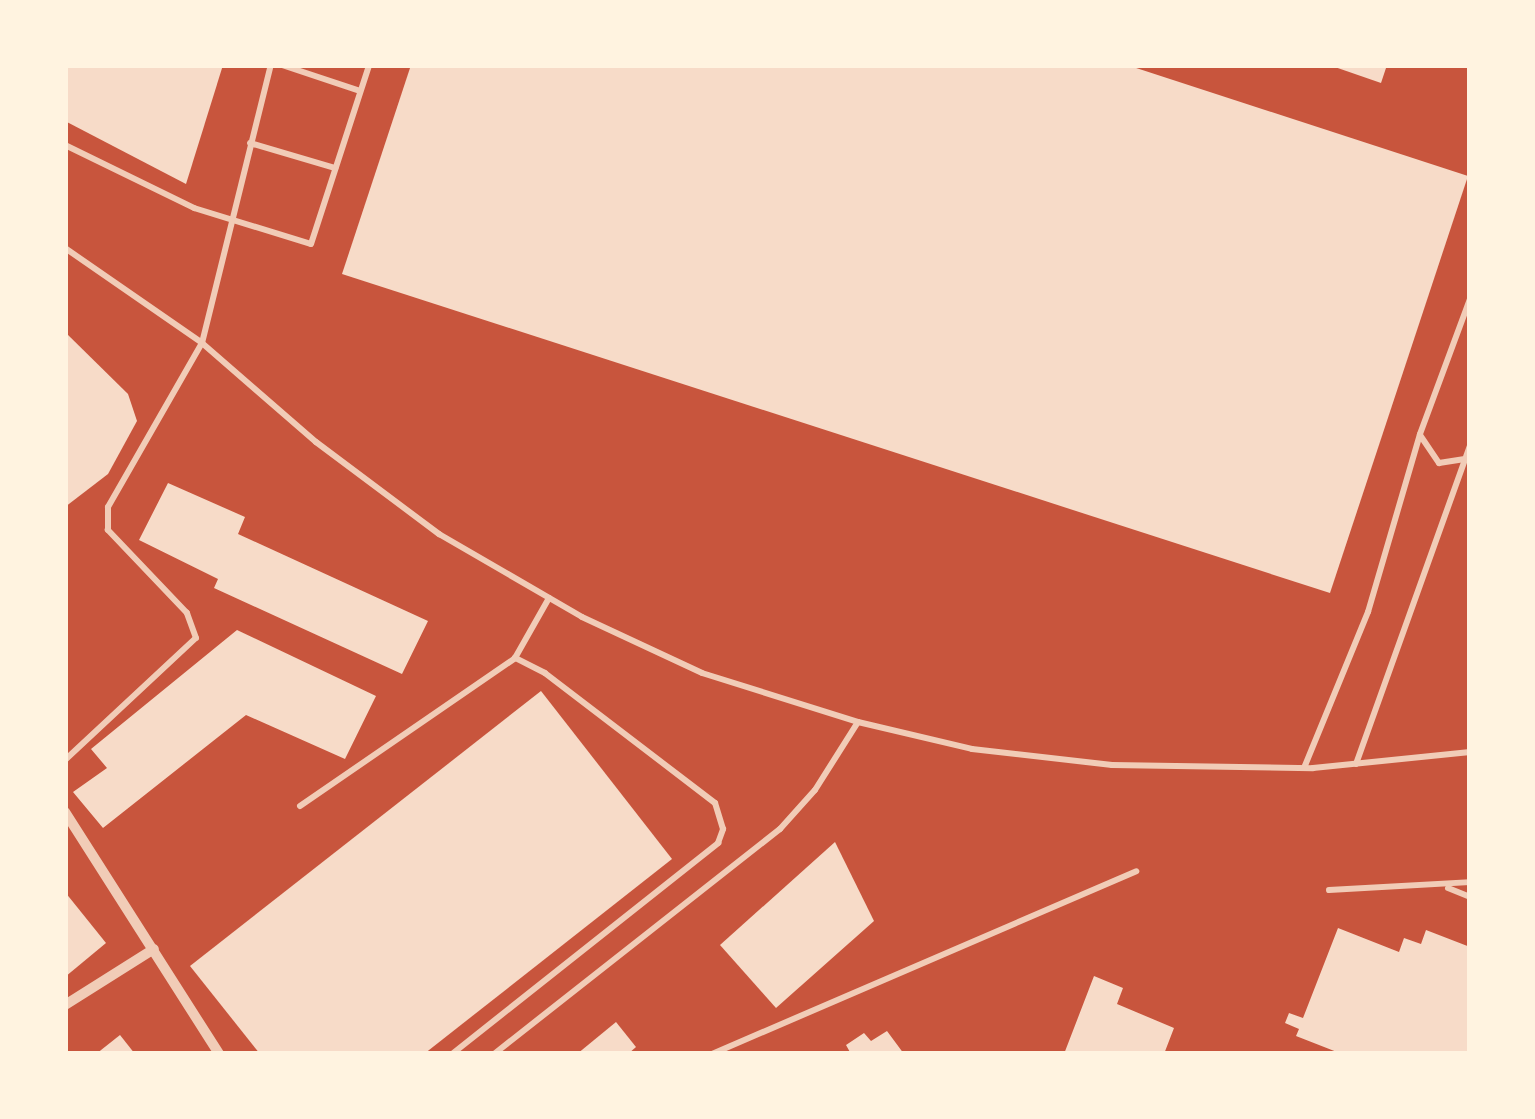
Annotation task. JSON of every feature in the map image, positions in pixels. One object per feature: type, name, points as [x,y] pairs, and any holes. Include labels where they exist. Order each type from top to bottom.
[{"type":"street","points":[[65,812],[219,1054]]},
{"type":"street","points":[[65,1005],[154,949]]},
{"type":"lane","points":[[65,760],[196,638],[187,613],[108,530],[108,506],[202,343],[270,65]]},
{"type":"lane","points":[[282,65],[360,92]]},
{"type":"lane","points":[[65,146],[231,220],[311,244],[369,65]]},
{"type":"lane","points":[[250,142],[335,168]]},
{"type":"lane","points":[[65,248],[202,343],[316,442],[439,534],[548,598],[702,673],[858,722],[972,748],[1112,765],[1304,768],[1470,752]]},
{"type":"lane","points":[[1304,768],[1368,612],[1420,434],[1470,298]]},
{"type":"lane","points":[[1420,434],[1439,463],[1465,459]]},
{"type":"lane","points":[[1356,764],[1470,446]]},
{"type":"lane","points":[[300,806],[515,658],[548,598]]},
{"type":"lane","points":[[452,1054],[718,843],[723,829],[715,803],[545,673],[515,658]]},
{"type":"lane","points":[[494,1054],[780,830],[815,790],[858,722]]},
{"type":"lane","points":[[712,1054],[1136,872]]},
{"type":"lane","points":[[1329,890],[1446,887],[1470,882]]},
{"type":"lane","points":[[1446,887],[1470,896]]},
{"type":"building","points":[[65,65],[223,65],[186,184],[65,121]]},
{"type":"building","points":[[411,65],[1127,65],[1468,176],[1330,593],[342,274]]},
{"type":"building","points":[[1329,65],[1387,65],[1381,83]]},
{"type":"building","points":[[65,332],[128,394],[137,421],[108,474],[65,507]]},
{"type":"building","points":[[168,483],[245,517],[238,534],[428,621],[402,674],[214,588],[218,579],[139,540]]},
{"type":"building","points":[[237,630],[376,696],[345,759],[246,715],[103,828],[73,792],[107,768],[91,749]]},
{"type":"building","points":[[541,691],[672,859],[424,1054],[260,1054],[190,966]]},
{"type":"building","points":[[835,842],[874,921],[776,1008],[720,945]]},
{"type":"building","points":[[65,892],[106,943],[65,977]]},
{"type":"building","points":[[1338,928],[1399,952],[1404,938],[1421,944],[1426,930],[1470,947],[1470,1054],[1342,1054],[1296,1036],[1299,1029],[1285,1023],[1289,1013],[1303,1018]]},
{"type":"building","points":[[1094,976],[1123,988],[1117,1004],[1174,1028],[1164,1054],[1064,1054]]},
{"type":"building","points":[[616,1022],[636,1047],[628,1054],[577,1054]]},
{"type":"building","points":[[887,1031],[904,1054],[851,1054],[846,1045],[864,1033],[871,1041]]},
{"type":"building","points":[[120,1035],[135,1054],[96,1054]]}]
